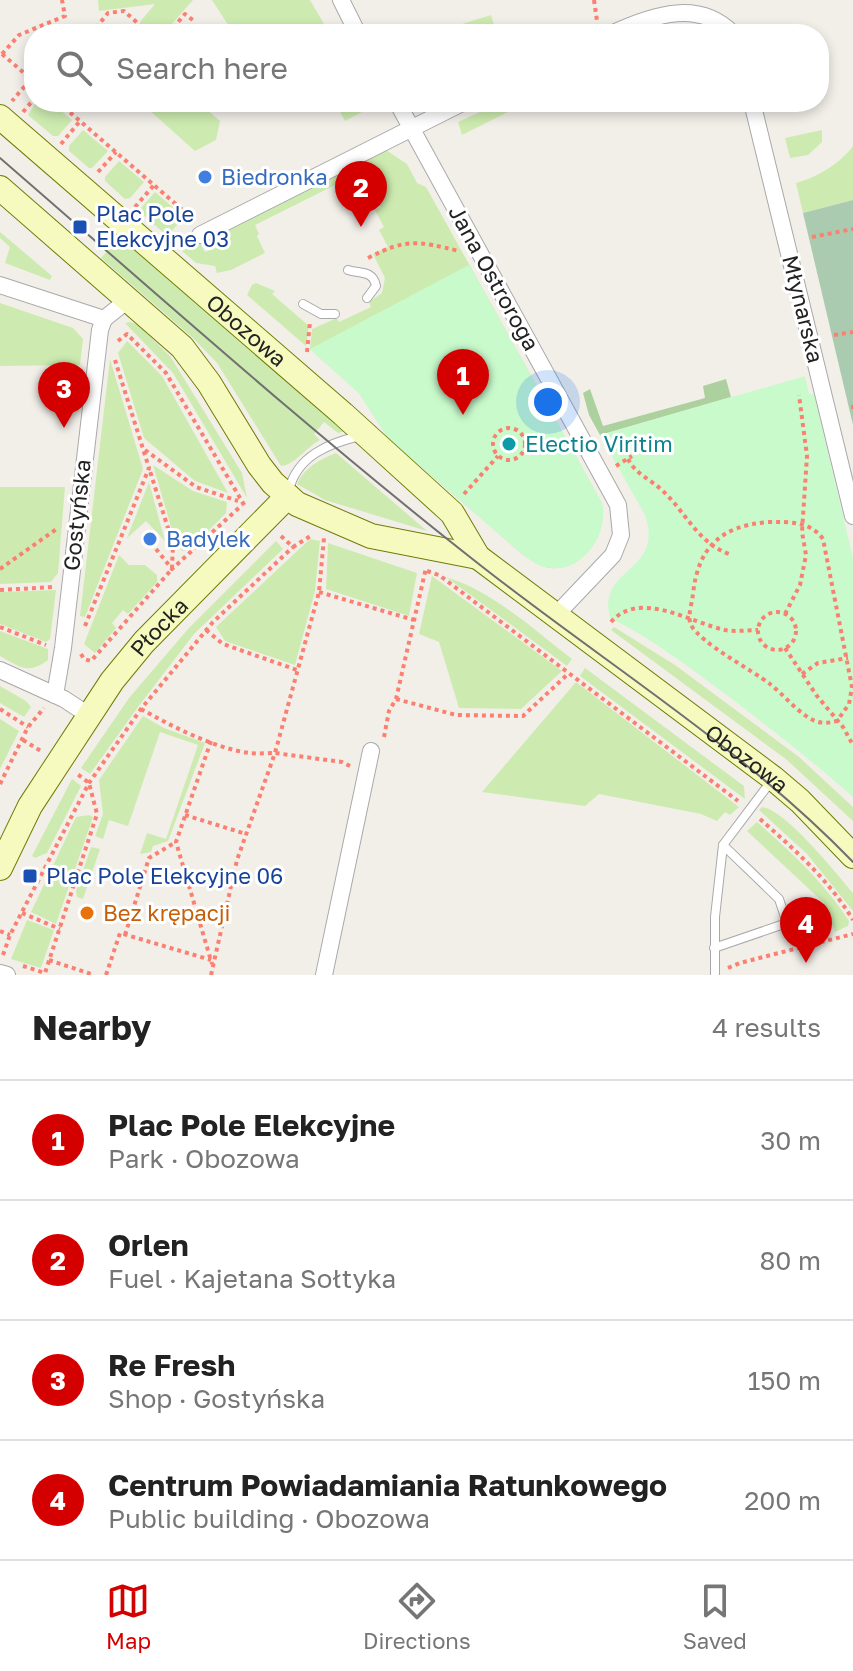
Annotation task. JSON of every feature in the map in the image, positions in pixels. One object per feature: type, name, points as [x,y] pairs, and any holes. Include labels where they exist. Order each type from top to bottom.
[{"type":"street","points":[[341,0],[353,24]]},
{"type":"street","points":[[632,24],[671,6],[699,4],[718,13],[726,24]]},
{"type":"street","name":"Obozowa","points":[[10,111],[365,436],[455,508],[478,557],[773,778],[853,856]]},
{"type":"street","name":"Jana Ostroroga","points":[[403,112],[618,505],[621,535],[613,555],[556,615]]},
{"type":"street","points":[[200,235],[443,112]]},
{"type":"street","name":"Młynarska","points":[[754,112],[853,516]]},
{"type":"street","name":"Obozowa","points":[[0,188],[158,324],[196,364],[259,465],[288,496],[307,510],[422,559],[478,557]]},
{"type":"street","points":[[0,285],[104,319],[129,299]]},
{"type":"street","name":"Gostyńska","points":[[55,695],[72,650],[85,450],[98,341],[104,319]]},
{"type":"street","name":"Płocka","points":[[0,868],[30,806],[112,681],[144,642],[288,496]]},
{"type":"street","points":[[422,559],[451,538],[456,527],[455,508]]},
{"type":"street","points":[[0,670],[55,695],[90,716]]},
{"type":"street","points":[[324,975],[371,751]]},
{"type":"street","points":[[0,973],[11,970]]},
{"type":"lane","points":[[348,270],[368,273],[372,277],[376,286],[367,298]]},
{"type":"lane","points":[[303,304],[321,314],[335,314]]},
{"type":"lane","name":"Płocka","points":[[288,496],[295,475],[317,451],[341,440],[365,436]]},
{"type":"lane","points":[[715,974],[715,917],[723,845],[773,778]]},
{"type":"lane","points":[[714,948],[787,923],[779,899],[723,845]]},
{"type":"path","points":[[46,24],[65,16],[62,0]]},
{"type":"path","points":[[594,0],[597,21]]},
{"type":"path","points":[[99,24],[108,13],[124,11],[136,24]]},
{"type":"path","points":[[176,24],[185,14],[194,21]]},
{"type":"path","points":[[24,33],[1,53],[24,73]]},
{"type":"path","points":[[10,111],[24,90]]},
{"type":"path","points":[[70,112],[193,219]]},
{"type":"path","points":[[59,146],[80,121]]},
{"type":"path","points":[[94,177],[116,152]]},
{"type":"path","points":[[132,210],[154,185]]},
{"type":"path","points":[[812,237],[853,229]]},
{"type":"path","points":[[348,270],[402,242],[436,245],[465,253]]},
{"type":"path","points":[[303,304],[311,325],[307,352]]},
{"type":"path","points":[[834,335],[853,332]]},
{"type":"path","points":[[117,341],[127,334]]},
{"type":"path","points":[[114,356],[173,544],[172,569]]},
{"type":"path","points":[[785,614],[800,585],[805,565],[803,524],[807,456],[801,395],[790,397]]},
{"type":"path","points":[[512,427],[520,431],[526,446],[522,454],[507,460],[498,456],[493,441],[496,433],[512,427]]},
{"type":"path","points":[[0,627],[52,647],[72,650],[91,661],[172,569],[241,504],[196,487],[143,449]]},
{"type":"path","points":[[455,508],[498,456]]},
{"type":"path","points":[[614,467],[630,457],[634,470],[664,492],[689,524],[711,544],[732,555]]},
{"type":"path","points":[[82,633],[149,468]]},
{"type":"path","points":[[803,524],[823,539],[848,658],[852,696],[844,714],[837,721],[822,723],[809,718],[758,675],[697,632],[690,618],[695,575],[703,554],[711,544],[745,525],[803,524]]},
{"type":"path","points":[[0,569],[60,527]]},
{"type":"path","points":[[211,975],[237,860],[275,753],[319,592],[324,538]]},
{"type":"path","points":[[1,961],[21,912],[89,783],[141,709],[206,630],[293,547]]},
{"type":"path","points":[[156,549],[172,569]]},
{"type":"path","points":[[371,751],[384,738],[389,711],[396,699],[414,620],[422,559]]},
{"type":"path","points":[[0,590],[60,587]]},
{"type":"path","points":[[319,592],[414,620]]},
{"type":"path","points":[[611,622],[618,614],[642,608],[690,618],[729,631],[758,630]]},
{"type":"path","points":[[770,612],[785,614],[791,617],[796,630],[791,643],[785,648],[773,650],[762,643],[758,630],[770,612]]},
{"type":"path","points":[[206,630],[223,644],[297,670]]},
{"type":"path","points":[[72,650],[81,643]]},
{"type":"path","points":[[785,648],[853,745]]},
{"type":"path","points":[[802,674],[818,663],[848,658]]},
{"type":"path","points":[[396,699],[456,715],[523,716],[569,673],[749,809],[802,856],[841,900],[853,920]]},
{"type":"path","points":[[0,784],[28,727],[55,695]]},
{"type":"path","points":[[0,709],[28,727]]},
{"type":"path","points":[[141,709],[168,725],[211,741],[249,753],[275,753]]},
{"type":"path","points":[[211,741],[176,842],[212,963]]},
{"type":"path","points":[[11,970],[45,973],[97,814],[89,783]]},
{"type":"path","points":[[185,815],[246,834]]},
{"type":"path","points":[[125,935],[149,858],[176,842]]},
{"type":"path","points":[[21,912],[60,929]]},
{"type":"path","points":[[0,931],[10,935]]},
{"type":"path","points":[[106,975],[120,933],[212,963]]},
{"type":"path","points":[[715,974],[740,963],[853,934]]},
{"type":"path","points":[[49,960],[94,975]]},
{"type":"green space","points":[[98,0],[193,0],[172,24],[140,22],[155,4],[99,11]]},
{"type":"green space","points":[[212,0],[310,0],[324,24],[228,24]]},
{"type":"green space","points":[[491,15],[494,24],[462,24]]},
{"type":"green space","points":[[30,112],[63,112],[72,120],[58,136],[53,136],[28,115]]},
{"type":"green space","points":[[151,112],[210,112],[220,121],[216,140],[195,151]]},
{"type":"green space","points":[[340,112],[362,112],[345,121]]},
{"type":"green space","points":[[480,112],[508,112],[462,135],[458,122]]},
{"type":"green space","points":[[83,130],[108,151],[92,168],[69,151],[69,146]]},
{"type":"green space","points":[[822,130],[822,142],[808,155],[790,158],[785,138]]},
{"type":"green space","points":[[853,146],[853,200],[803,213],[796,183],[828,169]]},
{"type":"green space","points":[[386,150],[407,164],[417,183],[426,187],[602,503],[603,515],[597,538],[583,557],[573,564],[562,568],[546,567],[522,554],[388,438],[359,393],[310,349],[312,329],[337,318],[339,322],[371,307],[369,302],[382,293],[385,278],[373,254],[388,247],[379,230],[384,227],[375,210],[381,207],[372,190],[365,194],[355,175],[255,225],[265,253],[231,270],[217,273],[215,266],[196,263],[182,251],[199,241],[205,252],[213,249],[225,232]]},
{"type":"green space","points":[[119,161],[144,182],[130,198],[125,199],[105,181]]},
{"type":"green space","points":[[155,192],[184,217],[170,233],[165,234],[141,213],[141,208]]},
{"type":"green space","points":[[853,200],[853,425],[803,213]]},
{"type":"green space","points":[[0,232],[52,276],[50,280],[5,263],[10,247],[0,238]]},
{"type":"green space","points":[[120,236],[346,431],[338,433],[324,422],[314,434],[320,440],[281,466],[217,363],[193,338],[101,258]]},
{"type":"green space","points":[[469,265],[602,503],[602,526],[598,538],[583,557],[562,568],[542,566],[522,554],[388,438],[359,393],[310,349]]},
{"type":"green space","points":[[256,283],[275,291],[272,294],[309,326],[306,346],[247,295]]},
{"type":"green space","points":[[0,303],[73,328],[83,339],[80,365],[0,366]]},
{"type":"green space","points":[[125,323],[138,325],[170,356],[242,473],[247,498],[173,373]]},
{"type":"green space","points":[[127,341],[162,376],[228,493],[195,481],[144,438],[118,353]]},
{"type":"green space","points":[[110,359],[143,469],[85,617],[80,616]]},
{"type":"green space","points":[[805,376],[809,394],[814,394],[853,558],[853,797],[792,745],[700,675],[610,618],[608,608],[613,588],[643,555],[649,531],[645,515],[600,435]]},
{"type":"green space","points":[[726,379],[731,397],[600,435],[589,415],[583,393],[590,389],[603,426],[705,398],[703,386]]},
{"type":"green space","points":[[336,453],[427,531],[325,500],[297,484],[313,465]]},
{"type":"green space","points":[[153,465],[193,491],[227,502],[226,513],[199,540],[194,536],[183,546],[186,550],[182,551],[176,544]]},
{"type":"green space","points":[[149,482],[165,541],[146,521],[127,538]]},
{"type":"green space","points":[[0,487],[65,487],[58,573],[51,582],[0,584]]},
{"type":"green space","points":[[310,539],[320,541],[315,591],[295,665],[225,641],[216,627]]},
{"type":"green space","points":[[276,541],[283,549],[194,634],[90,774],[81,768],[129,698],[188,629]]},
{"type":"green space","points":[[328,543],[417,573],[409,616],[326,589]]},
{"type":"green space","points":[[119,555],[129,565],[145,565],[157,575],[157,582],[128,614],[123,610],[112,623],[116,628],[95,653],[84,644]]},
{"type":"green space","points":[[432,576],[562,671],[521,709],[459,708],[439,642],[419,634]]},
{"type":"green space","points":[[446,577],[497,602],[572,659],[567,666]]},
{"type":"green space","points":[[56,590],[50,639],[46,642],[0,624],[0,592]]},
{"type":"green space","points":[[614,627],[675,665],[799,757],[853,807],[853,821],[787,760],[611,630]]},
{"type":"green space","points":[[0,631],[48,649],[48,660],[29,668],[0,656]]},
{"type":"green space","points":[[585,668],[744,786],[745,799],[580,676]]},
{"type":"green space","points":[[576,682],[739,807],[730,815],[725,812],[717,821],[701,814],[599,794],[585,806],[482,792]]},
{"type":"green space","points":[[0,686],[31,707],[24,717],[0,703]]},
{"type":"green space","points":[[143,716],[164,728],[205,743],[168,841],[153,846],[151,852],[140,854],[147,833],[166,839],[198,745],[160,732],[128,826],[109,820],[103,839],[95,836],[103,814],[99,780]]},
{"type":"green space","points":[[0,719],[19,731],[0,769]]},
{"type":"green space","points":[[72,779],[81,786],[47,853],[35,858],[32,856]]},
{"type":"green space","points":[[762,807],[784,819],[823,858],[853,893],[853,911],[807,854],[759,810]]},
{"type":"green space","points":[[76,817],[93,817],[56,924],[31,912]]},
{"type":"green space","points":[[757,822],[818,880],[849,921],[848,926],[835,932],[824,903],[747,831]]},
{"type":"green space","points":[[91,847],[100,849],[83,899],[77,897],[76,891]]},
{"type":"green space","points":[[27,920],[54,930],[41,968],[11,959]]},
{"type":"tram line","points":[[0,158],[414,513],[717,742],[810,820],[853,862]]},
{"type":"place","name":"Biedronka","points":[[205,177]]},
{"type":"place","name":"Plac Pole Elekcyjne 03","points":[[80,227]]},
{"type":"place","name":"Orlen","points":[[361,227]]},
{"type":"place","name":"Plac Pole Elekcyjne","points":[[463,415]]},
{"type":"place","name":"Re Fresh","points":[[64,428]]},
{"type":"place","name":"Electio Viritim","points":[[509,444]]},
{"type":"place","name":"Badylek","points":[[150,539]]},
{"type":"place","name":"Plac Pole Elekcyjne 06","points":[[30,876]]},
{"type":"place","name":"Bez krępacji","points":[[87,913]]},
{"type":"place","name":"Centrum Powiadamiania Ratunkowego","points":[[806,963]]}]
